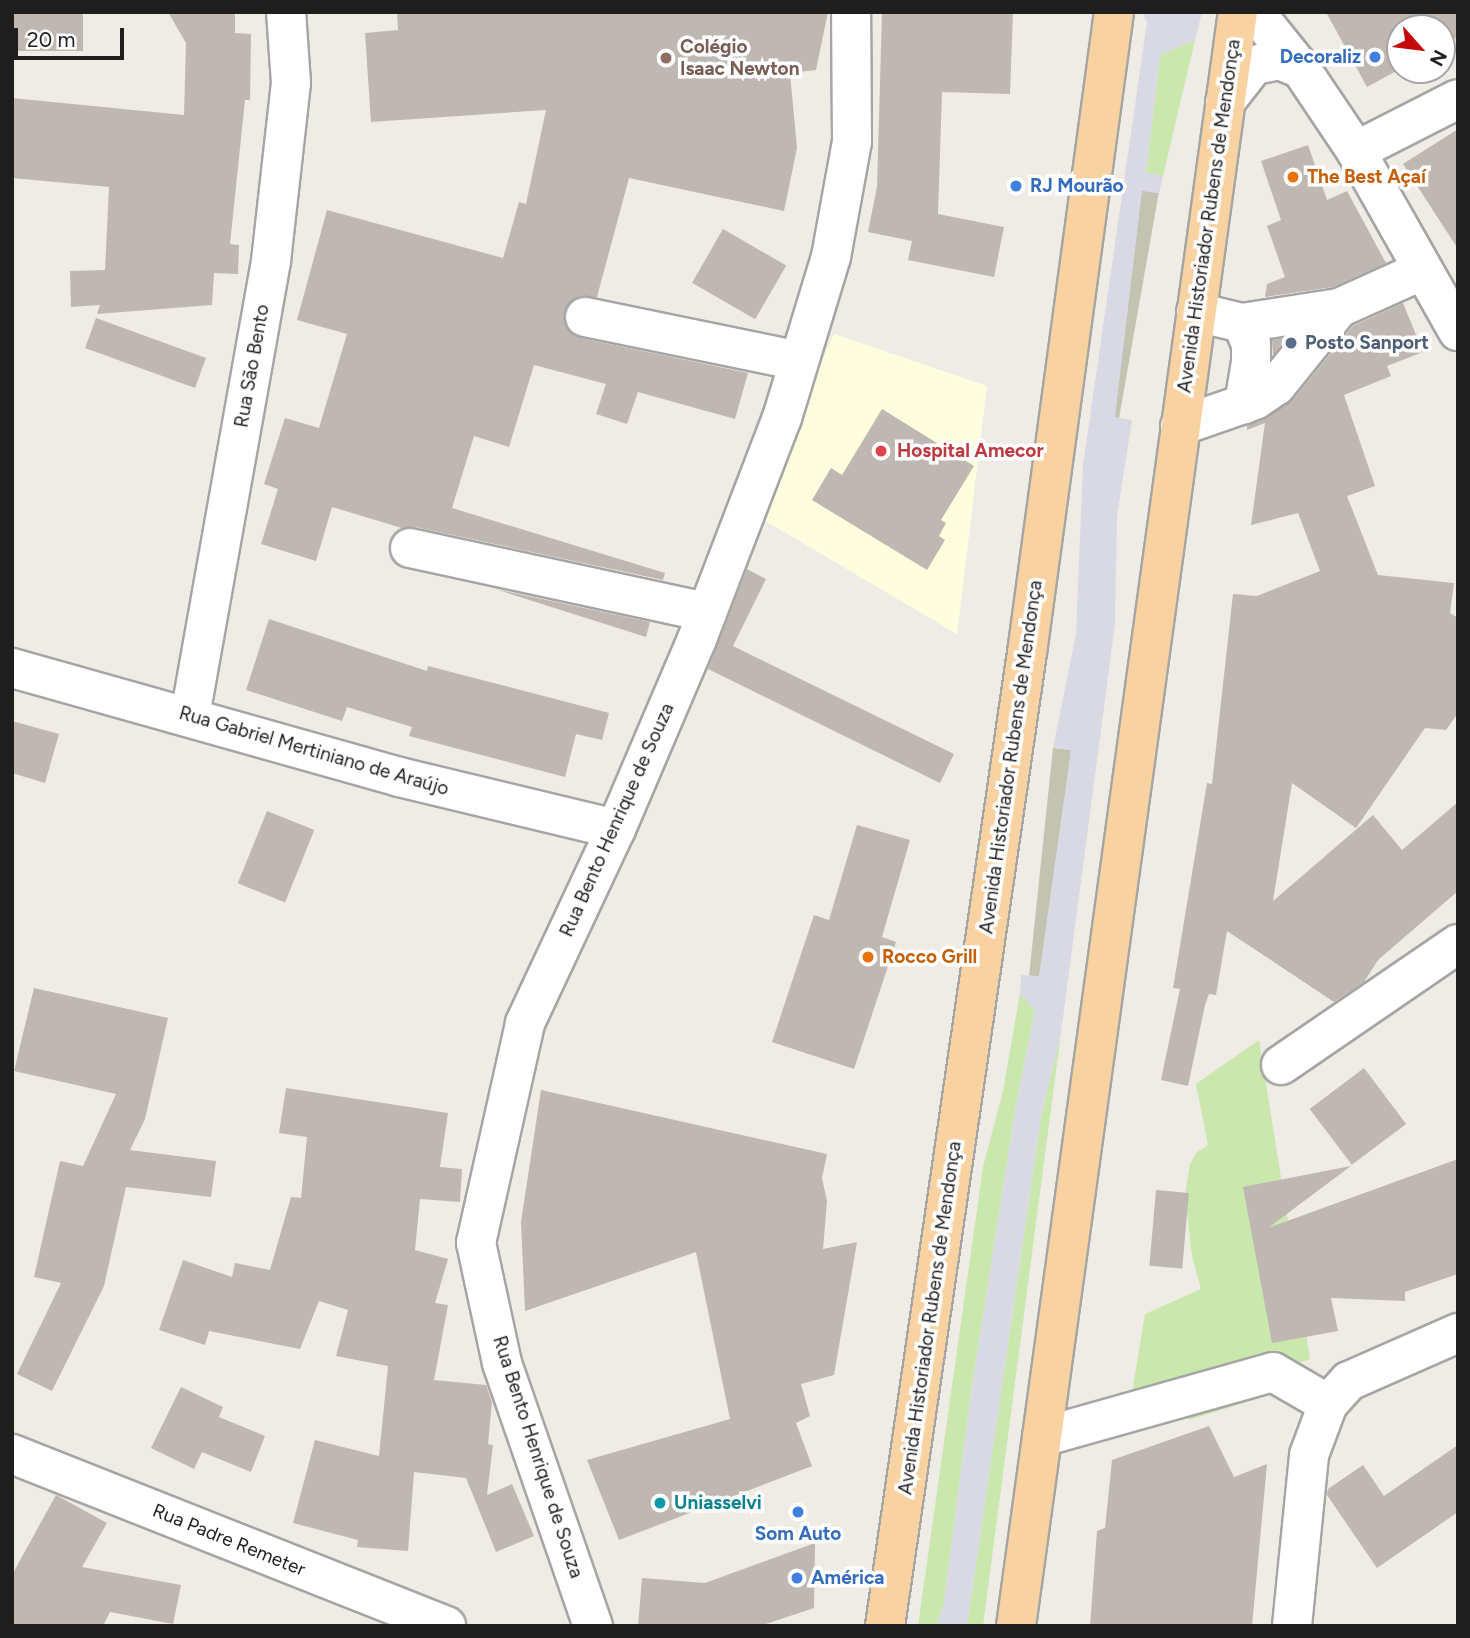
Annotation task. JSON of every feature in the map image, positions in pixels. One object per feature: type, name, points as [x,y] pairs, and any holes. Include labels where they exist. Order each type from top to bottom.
[{"type":"main road","name":"Avenida Historiador Rubens de Mendonça","points":[[885,1626],[1027,653],[1114,12]]},
{"type":"main road","name":"Avenida Historiador Rubens de Mendonça","points":[[1016,1626],[1238,12]]},
{"type":"street","name":"Rua São Bento","points":[[191,716],[271,261],[291,83],[286,12]]},
{"type":"street","name":"Rua Bento Henrique de Souza","points":[[593,1626],[502,1363],[476,1243],[526,1023],[616,829],[707,612],[782,418],[831,257],[852,142],[851,12]]},
{"type":"street","points":[[1255,12],[1301,69],[1356,150],[1458,331]]},
{"type":"street","points":[[1225,102],[1254,65],[1279,60],[1301,69]]},
{"type":"street","points":[[1356,150],[1458,99]]},
{"type":"street","points":[[1196,312],[1242,323],[1339,308],[1423,270]]},
{"type":"street","points":[[1180,426],[1244,404],[1276,386],[1339,308]]},
{"type":"street","points":[[585,317],[799,361]]},
{"type":"street","points":[[1242,323],[1251,353],[1244,404]]},
{"type":"street","points":[[410,548],[707,612]]},
{"type":"street","name":"Rua Gabriel Mertiniano de Araújo","points":[[12,668],[191,716],[399,777],[616,829]]},
{"type":"street","points":[[1281,1065],[1458,944]]},
{"type":"street","points":[[1292,1626],[1309,1455],[1328,1404],[1349,1381],[1458,1333]]},
{"type":"street","points":[[1042,1437],[1273,1372],[1328,1404]]},
{"type":"street","name":"Rua Padre Remeter","points":[[12,1454],[446,1626]]},
{"type":"shaded area","points":[[1142,12],[1202,12],[1195,40],[1160,55],[1146,173],[1163,176],[1159,193],[1142,191],[1115,417],[1132,420],[1117,516],[1115,624],[1061,1033],[1041,1116],[967,1626],[936,1626],[944,1603],[971,1394],[1016,1105],[1035,1010],[1020,993],[1021,975],[1039,976],[1071,750],[1053,748],[1076,634],[1083,465],[1147,22]]},
{"type":"shaded area","points":[[1142,190],[1159,193],[1119,419],[1102,417]]},
{"type":"shaded area","name":"Hospital Amecor","points":[[834,334],[987,386],[957,634],[755,515]]},
{"type":"shaded area","points":[[1053,748],[1071,750],[1047,978],[1029,976]]},
{"type":"green space","points":[[1195,40],[1163,176],[1146,173],[1160,55]]},
{"type":"green space","points":[[1020,993],[1035,1010],[1016,1105],[971,1394],[944,1603],[936,1626],[918,1626],[983,1167],[1003,1091]]},
{"type":"green space","points":[[1061,1033],[983,1626],[967,1626],[1041,1116]]},
{"type":"green space","points":[[1259,1040],[1310,1359],[1273,1372],[1273,1394],[1189,1420],[1179,1387],[1131,1399],[1145,1314],[1201,1289],[1192,1256],[1185,1195],[1190,1164],[1197,1152],[1208,1145],[1196,1084]]},
{"type":"building","points":[[12,12],[83,12],[83,51],[12,51]]},
{"type":"building","points":[[168,12],[235,12],[235,33],[251,34],[250,100],[245,100],[230,244],[239,245],[238,274],[214,273],[212,305],[97,314],[100,305],[71,307],[70,271],[105,270],[109,187],[12,178],[12,98],[184,115],[186,43]]},
{"type":"building","points":[[397,12],[828,12],[816,70],[790,73],[797,148],[784,211],[629,178],[597,297],[577,297],[564,312],[565,325],[581,338],[748,373],[735,419],[638,392],[627,424],[596,414],[606,384],[534,365],[509,447],[474,436],[452,508],[665,573],[663,580],[415,527],[402,528],[332,507],[316,561],[261,544],[278,489],[264,484],[285,418],[319,428],[347,334],[297,320],[327,210],[503,258],[519,202],[526,204],[546,110],[371,122],[365,33],[398,30]]},
{"type":"building","points":[[882,12],[1013,12],[1010,94],[942,92],[938,214],[1004,227],[994,277],[908,260],[912,241],[868,232],[877,187]]},
{"type":"building","name":"Decoraliz","points":[[1326,12],[1458,12],[1456,38],[1456,14],[1386,14],[1386,77],[1367,87]]},
{"type":"building","points":[[1458,129],[1458,249],[1403,164]]},
{"type":"building","points":[[1308,145],[1327,200],[1347,191],[1386,263],[1333,287],[1265,297],[1267,284],[1285,277],[1267,226],[1281,220],[1261,161]]},
{"type":"building","points":[[723,229],[786,266],[755,319],[692,283]]},
{"type":"building","points":[[1403,303],[1423,352],[1387,366],[1391,376],[1344,395],[1375,486],[1347,496],[1378,575],[1454,583],[1450,613],[1458,618],[1458,713],[1446,730],[1425,728],[1356,828],[1292,783],[1273,901],[1373,815],[1402,850],[1458,802],[1458,891],[1378,960],[1364,982],[1334,1002],[1227,931],[1216,995],[1209,994],[1205,1005],[1188,1086],[1161,1080],[1180,989],[1173,988],[1207,783],[1212,784],[1233,594],[1257,596],[1320,571],[1298,513],[1251,525],[1265,423],[1247,430],[1247,426],[1293,400],[1353,326]]},
{"type":"building","points":[[96,318],[206,358],[195,388],[85,348]]},
{"type":"building","points":[[1286,338],[1273,355],[1272,340]]},
{"type":"building","points":[[882,409],[974,466],[941,520],[946,523],[939,536],[945,540],[927,570],[812,500],[831,468],[842,475]]},
{"type":"building","points":[[747,569],[766,579],[733,646],[954,754],[940,783],[708,669]]},
{"type":"building","points":[[495,589],[650,622],[646,637]]},
{"type":"building","points":[[269,619],[427,671],[428,666],[609,713],[602,740],[576,734],[565,777],[409,736],[412,727],[347,707],[342,721],[246,690]]},
{"type":"building","points":[[12,721],[59,734],[45,783],[12,773]]},
{"type":"building","points":[[267,811],[314,830],[285,902],[238,883]]},
{"type":"building","points":[[857,825],[910,840],[882,937],[896,942],[854,1069],[772,1042],[814,915],[829,920]]},
{"type":"building","points":[[34,988],[168,1018],[145,1119],[130,1150],[216,1161],[211,1197],[126,1187],[104,1286],[52,1391],[17,1374],[61,1283],[34,1277],[60,1161],[83,1166],[116,1094],[14,1071]]},
{"type":"building","points":[[1364,1068],[1406,1124],[1352,1165],[1310,1109]]},
{"type":"building","points":[[286,1088],[448,1113],[440,1167],[462,1169],[460,1202],[420,1199],[415,1250],[448,1259],[435,1303],[448,1305],[434,1380],[486,1385],[492,1402],[488,1444],[493,1445],[487,1495],[512,1484],[534,1536],[496,1552],[466,1478],[414,1472],[408,1551],[357,1547],[358,1540],[293,1523],[315,1440],[379,1456],[388,1366],[336,1356],[348,1310],[319,1301],[300,1349],[209,1331],[205,1345],[159,1330],[183,1260],[232,1277],[235,1263],[270,1270],[291,1197],[301,1198],[307,1137],[279,1133]]},
{"type":"building","points":[[541,1090],[827,1154],[822,1178],[827,1201],[823,1249],[857,1242],[834,1375],[801,1384],[810,1416],[796,1423],[812,1466],[619,1540],[587,1460],[730,1419],[696,1252],[525,1311],[521,1222]]},
{"type":"building","points":[[1458,1159],[1458,1274],[1405,1292],[1405,1301],[1331,1298],[1338,1331],[1272,1343],[1243,1187],[1351,1166],[1268,1228]]},
{"type":"building","points":[[1156,1190],[1189,1193],[1182,1269],[1149,1266]]},
{"type":"building","points":[[181,1387],[223,1407],[219,1417],[265,1436],[251,1472],[202,1452],[194,1469],[151,1448]]},
{"type":"building","points":[[1209,1426],[1234,1477],[1267,1464],[1252,1626],[1090,1626],[1097,1531],[1105,1528],[1112,1460]]},
{"type":"building","points":[[1458,1445],[1458,1512],[1377,1568],[1327,1495],[1328,1489],[1363,1465],[1384,1496]]},
{"type":"building","points":[[56,1495],[107,1523],[82,1567],[181,1585],[173,1624],[110,1612],[103,1626],[12,1626],[12,1575]]},
{"type":"building","points":[[815,1543],[814,1608],[760,1626],[638,1626],[642,1578],[705,1583]]},
{"type":"place","name":"Decoraliz","points":[[1375,57]]},
{"type":"place","name":"Colégio Isaac Newton","points":[[666,58]]},
{"type":"place","name":"The Best Açaí","points":[[1293,177]]},
{"type":"place","name":"RJ Mourão","points":[[1016,186]]},
{"type":"place","name":"Posto Sanport","points":[[1291,343]]},
{"type":"place","name":"Hospital Amecor","points":[[881,451]]},
{"type":"place","name":"Rocco Grill","points":[[868,957]]},
{"type":"place","name":"Uniasselvi","points":[[660,1503]]},
{"type":"place","name":"Som Auto","points":[[798,1512]]},
{"type":"place","name":"América","points":[[797,1578]]}]
